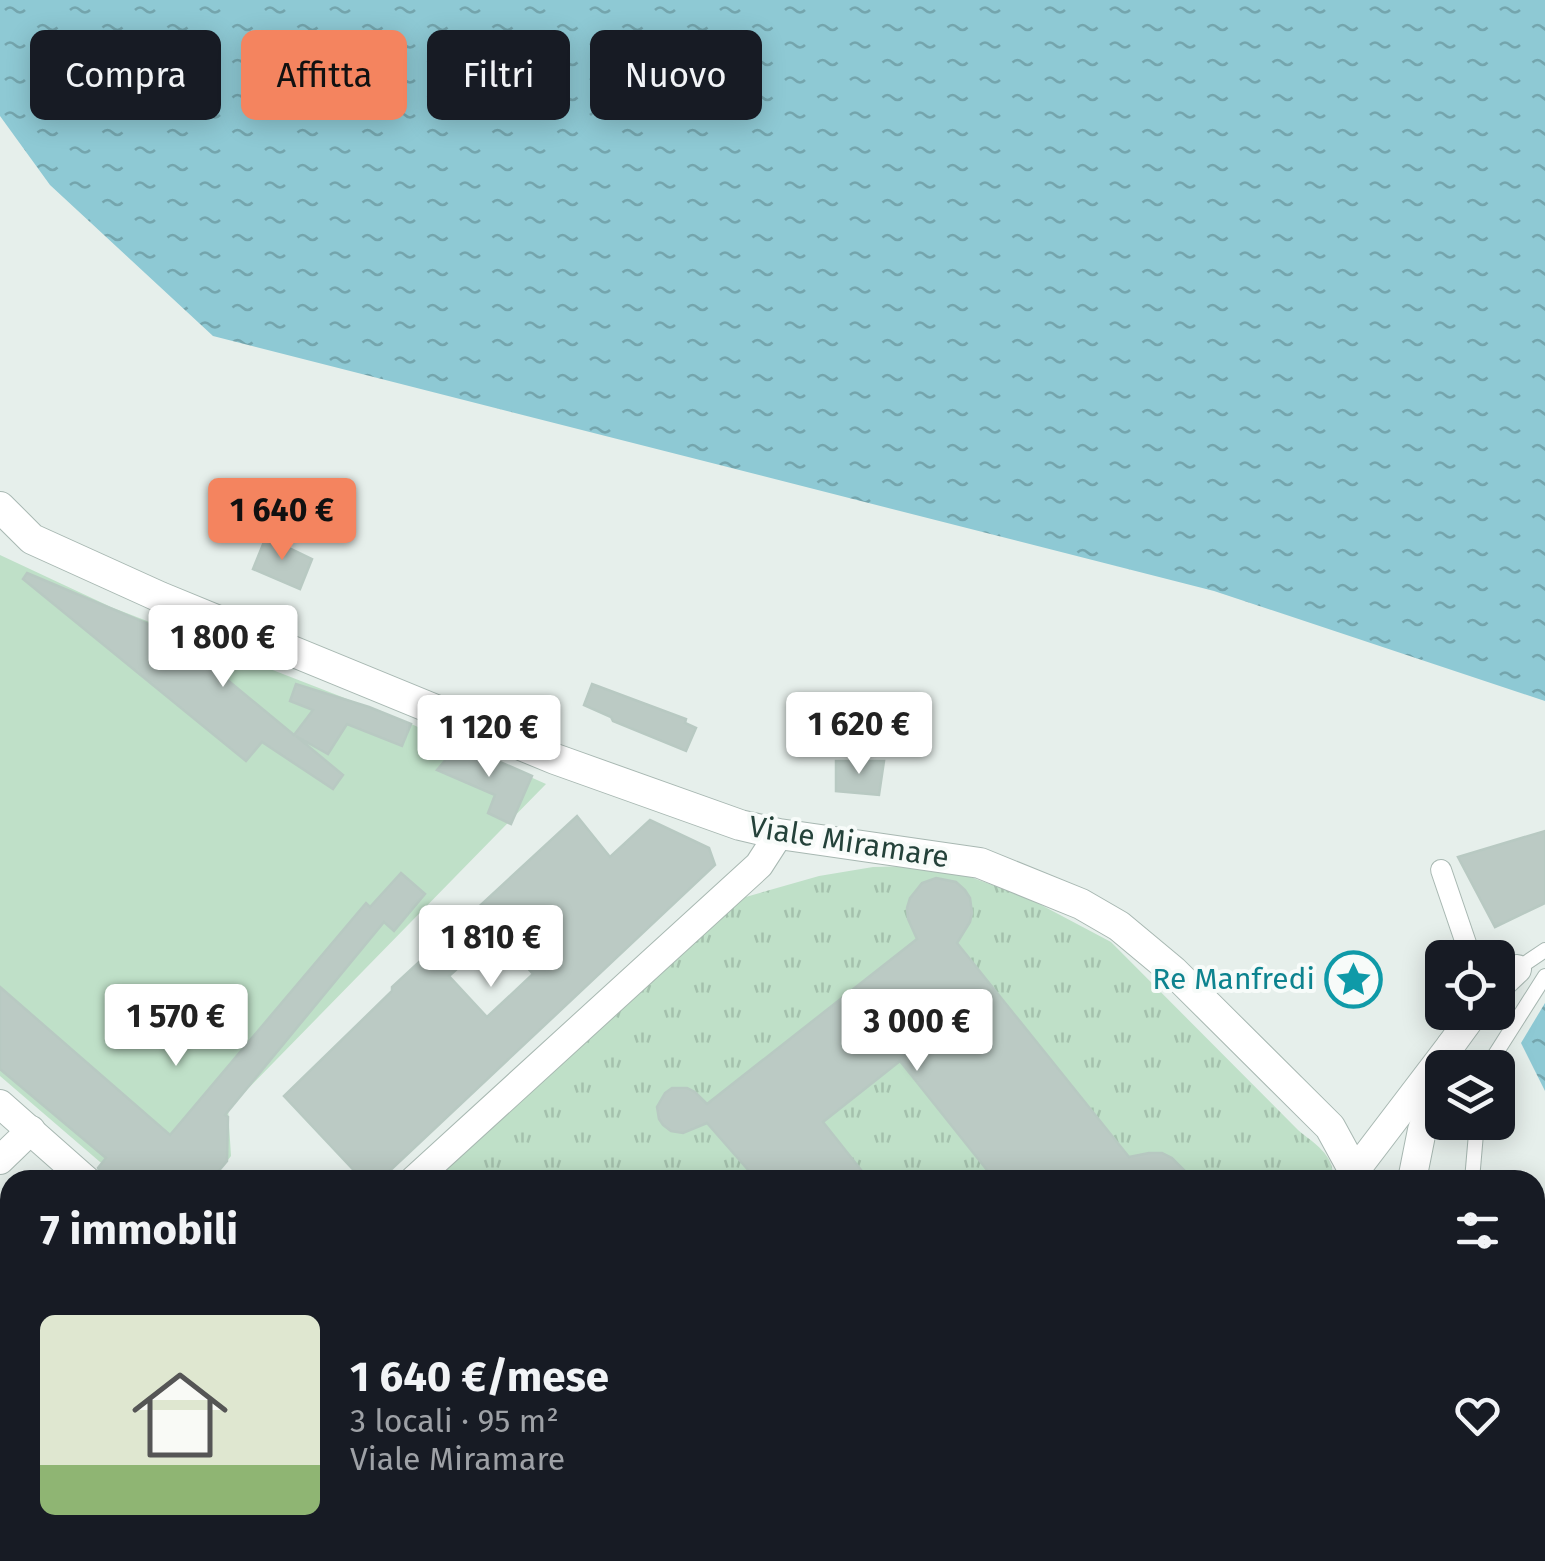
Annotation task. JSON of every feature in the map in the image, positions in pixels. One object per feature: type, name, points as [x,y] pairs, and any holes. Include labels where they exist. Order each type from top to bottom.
[{"type":"street","name":"Viale Miramare","points":[[0,507],[32,539],[178,604],[555,759],[740,825],[980,863],[1082,904],[1119,926],[1174,971],[1330,1127],[1352,1170]]},
{"type":"street","points":[[425,1170],[760,865],[779,834]]},
{"type":"street","points":[[1441,870],[1465,940]]},
{"type":"street","points":[[1361,1170],[1425,1088]]},
{"type":"street","points":[[0,1104],[75,1170]]},
{"type":"street","points":[[1414,1170],[1425,1121]]},
{"type":"street","points":[[0,1160],[31,1130]]},
{"type":"lane","points":[[1515,972],[1545,950]]},
{"type":"lane","points":[[1500,1050],[1545,976]]},
{"type":"lane","points":[[1473,1170],[1475,1140]]},
{"type":"green space","points":[[0,555],[111,607],[409,723],[546,784],[228,1109],[231,1156],[220,1170],[109,1170],[0,1076]]},
{"type":"green space","points":[[914,866],[962,874],[1028,898],[1111,942],[1323,1151],[1333,1170],[442,1170],[725,903],[819,876],[873,867]]},
{"type":"water","points":[[0,0],[1545,0],[1545,701],[1214,591],[213,336],[50,185],[0,116]]},
{"type":"water","points":[[1545,1003],[1545,1091],[1521,1043]]},
{"type":"building","points":[[266,537],[312,559],[300,589],[253,569]]},
{"type":"building","points":[[27,573],[172,634],[294,735],[313,710],[290,701],[296,684],[411,724],[402,746],[347,724],[328,754],[296,736],[343,775],[333,789],[262,742],[246,761],[23,579]]},
{"type":"building","points":[[592,684],[686,719],[685,723],[696,728],[686,751],[584,705]]},
{"type":"building","points":[[459,744],[532,776],[511,824],[488,813],[495,795],[437,770]]},
{"type":"building","points":[[836,761],[884,761],[879,795],[836,791]]},
{"type":"building","points":[[577,816],[610,857],[650,820],[709,848],[715,865],[391,1170],[354,1170],[284,1096]],"holes":[[[492,929],[533,974],[487,1017],[449,976],[457,969],[453,965]]]},
{"type":"building","points":[[1545,831],[1545,903],[1495,927],[1458,857]]},
{"type":"building","points":[[401,873],[425,894],[394,931],[384,922],[225,1115],[227,1161],[219,1170],[99,1170],[106,1158],[0,1069],[0,987],[170,1135],[366,903],[370,907]]},
{"type":"building","points":[[936,878],[956,882],[965,890],[972,913],[957,943],[1129,1157],[1162,1153],[1184,1170],[987,1170],[900,1061],[823,1122],[861,1170],[748,1170],[707,1123],[683,1133],[663,1125],[657,1107],[665,1093],[672,1088],[687,1088],[707,1104],[917,939],[907,908],[922,883]]},
{"type":"place","name":"Re Manfredi","points":[[1354,979]]}]
